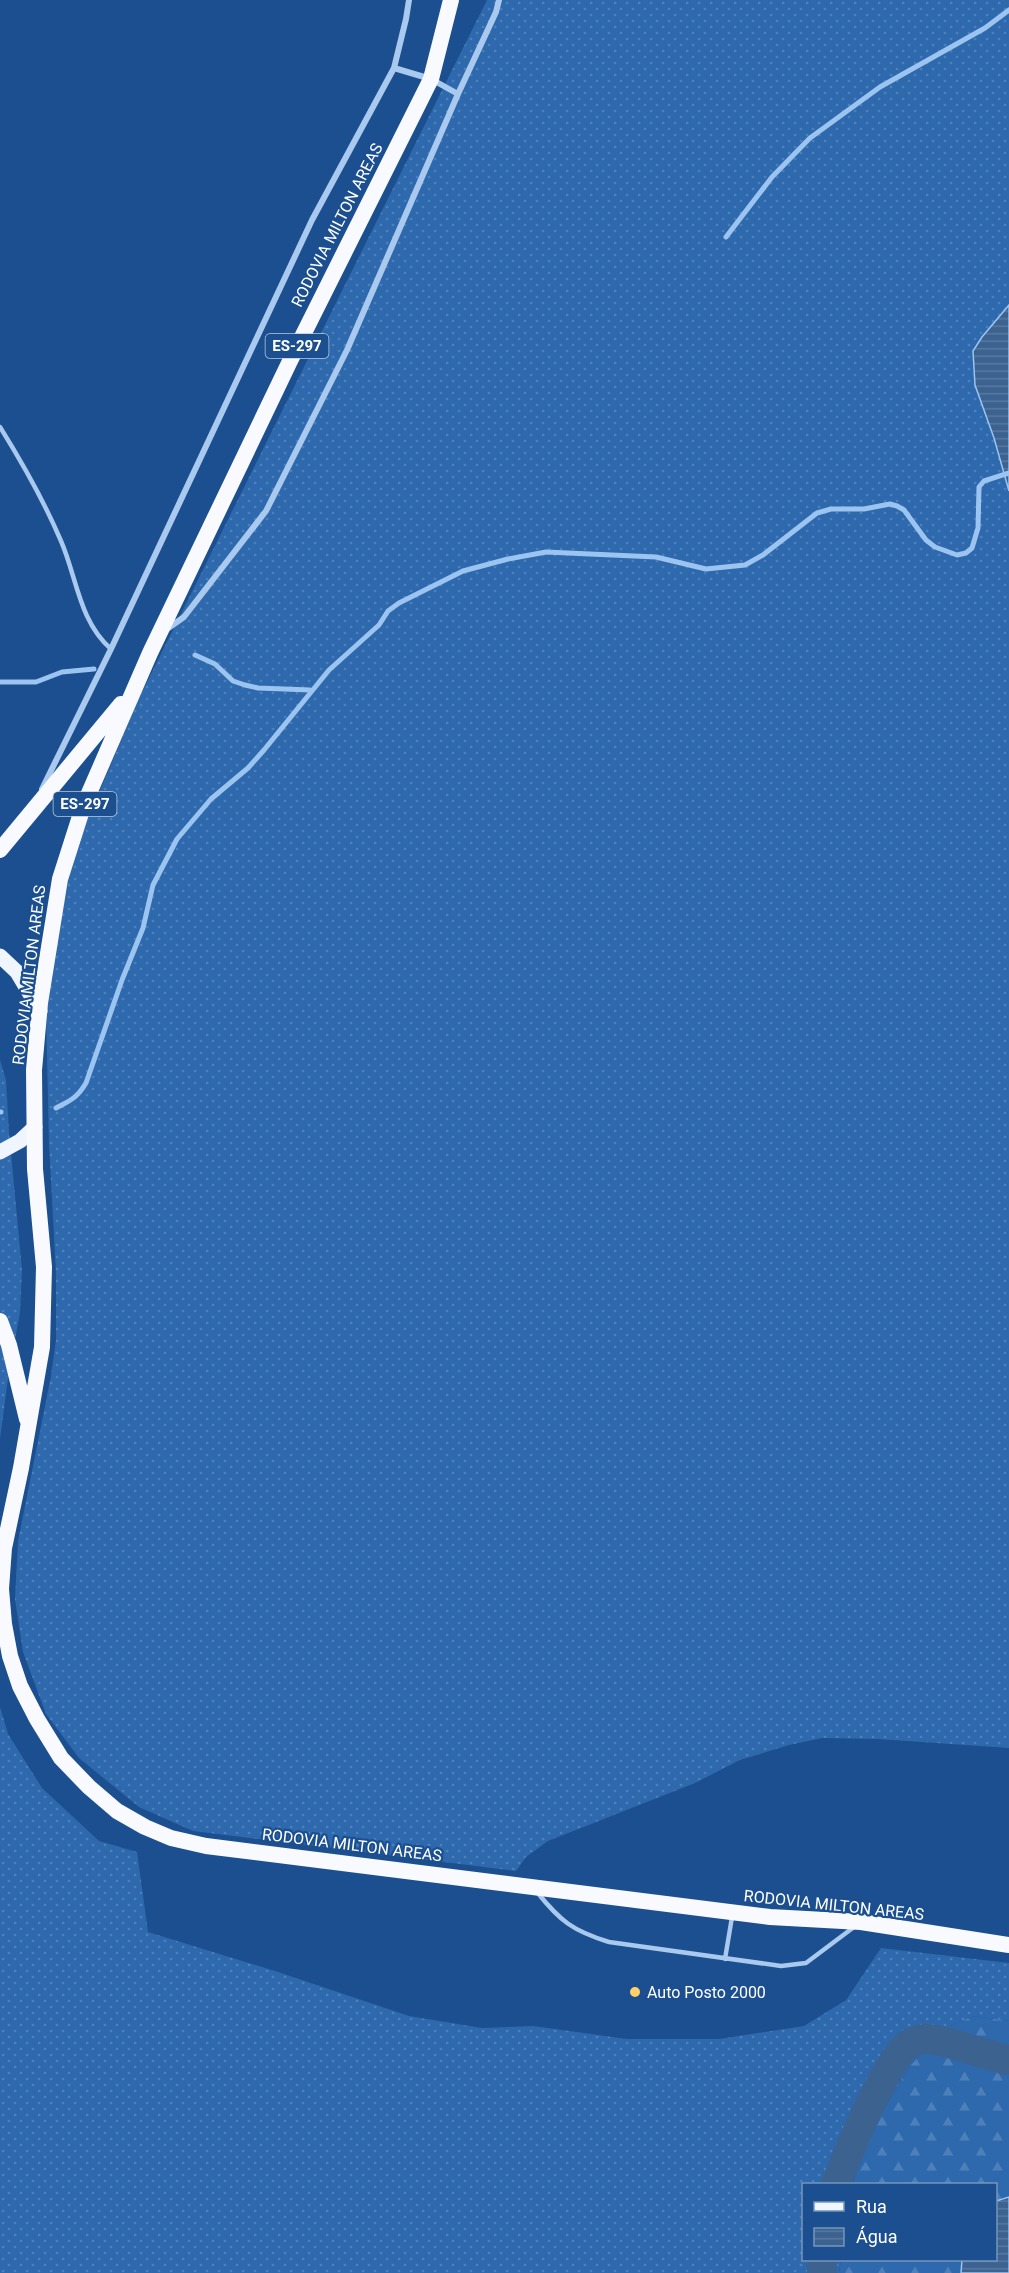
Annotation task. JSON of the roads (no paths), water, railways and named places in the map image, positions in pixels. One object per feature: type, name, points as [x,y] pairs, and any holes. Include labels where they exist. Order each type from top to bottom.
[{"type":"highway","name":"RODOVIA MILTON AREAS","points":[[451,0],[431,79],[290,361],[133,690],[83,807],[60,879],[51,924],[34,1070],[35,1169],[44,1279],[42,1347],[29,1427],[4,1548],[1,1589],[10,1656],[20,1686],[61,1758],[89,1787],[117,1811],[171,1838],[206,1846],[770,1917],[861,1922],[1009,1945]]},
{"type":"highway","name":"RODOVIA MILTON AREAS","points":[[0,850],[133,690]]},
{"type":"highway","points":[[0,1321],[9,1346],[29,1427]]},
{"type":"main road","points":[[0,956],[17,972],[40,1011]]},
{"type":"main road","points":[[0,1152],[20,1141],[34,1127]]},
{"type":"street","points":[[29,815],[111,649],[312,220],[394,68],[409,0]]},
{"type":"street","points":[[160,634],[184,617],[266,511],[347,350],[496,12],[499,0]]},
{"type":"street","points":[[394,68],[431,79],[458,94]]},
{"type":"lane","points":[[0,427],[27,470],[62,543],[78,598],[102,641],[111,649]]},
{"type":"lane","points":[[531,1886],[550,1909],[569,1926],[589,1936],[609,1942],[781,1966],[806,1963],[861,1922]]},
{"type":"lane","points":[[725,1959],[732,1912]]},
{"type":"water","points":[[1009,305],[1009,491],[994,438],[975,385],[973,351]]},
{"type":"water","points":[[1009,2197],[1009,2273],[961,2273],[962,2261],[997,2261],[997,2201]]},
{"type":"waterway","points":[[726,237],[772,177],[810,138],[880,87],[985,28],[1009,10]]},
{"type":"waterway","points":[[56,1108],[73,1098],[86,1083],[143,928],[153,885],[177,839],[211,799],[248,768],[329,670],[379,625],[388,611],[399,603],[463,571],[546,552],[656,557],[706,569],[745,565],[763,555],[817,513],[831,509],[864,509],[890,504],[897,506],[904,510],[926,540],[935,547],[957,555],[966,553],[972,548],[978,528],[979,487],[984,481],[1009,473]]},
{"type":"waterway","points":[[195,655],[215,664],[233,681],[245,685],[258,688],[310,690]]},
{"type":"waterway","points":[[0,682],[36,682],[62,672],[94,669]]},
{"type":"waterway","points":[[836,2183],[871,2102],[894,2061],[906,2046],[919,2040],[933,2039],[1009,2060]]},
{"type":"waterway","points":[[822,2261],[822,2273]]},
{"type":"place","name":"Auto Posto 2000","points":[[635,1992]]}]
